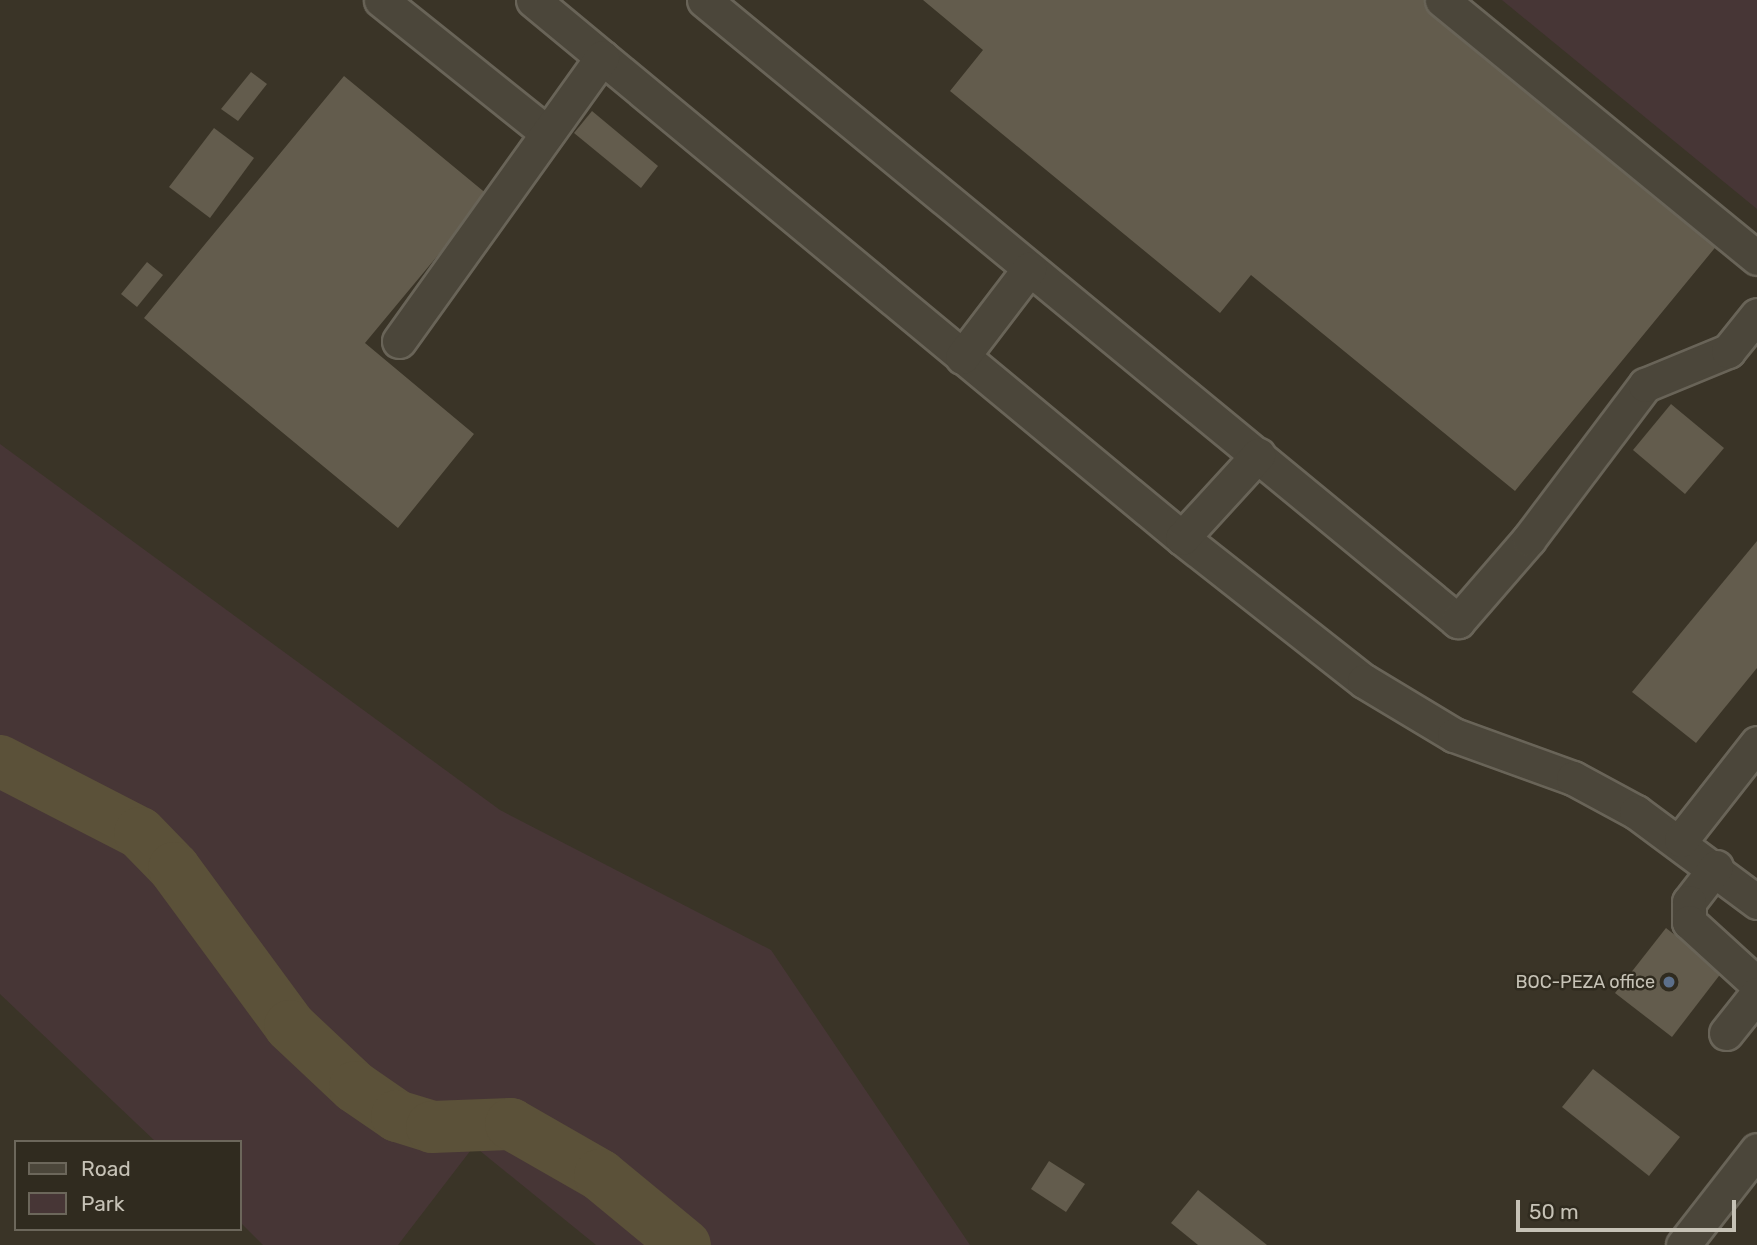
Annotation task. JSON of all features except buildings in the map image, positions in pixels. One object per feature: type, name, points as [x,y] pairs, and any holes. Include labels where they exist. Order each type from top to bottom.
[{"type":"street","points":[[381,0],[547,134]]},
{"type":"street","points":[[533,0],[1182,538],[1403,707],[1454,734],[1573,778],[1681,841],[1757,902]]},
{"type":"street","points":[[704,0],[1458,621],[1529,539],[1645,385],[1728,351],[1757,315]]},
{"type":"street","points":[[1442,0],[1757,258]]},
{"type":"street","points":[[399,341],[601,57]]},
{"type":"street","points":[[962,357],[1029,269]]},
{"type":"street","points":[[1182,538],[1258,455]]},
{"type":"street","points":[[1681,841],[1757,743]]},
{"type":"street","points":[[1716,867],[1689,902],[1689,922],[1757,984]]},
{"type":"street","points":[[1726,1033],[1757,994]]},
{"type":"street","points":[[1683,1245],[1757,1150]]},
{"type":"green space","points":[[1502,0],[1757,0],[1757,209]]},
{"type":"green space","points":[[0,444],[500,810],[771,950],[970,1245],[596,1245],[474,1146],[398,1245],[263,1245],[242,1224],[242,1140],[154,1140],[0,994]]},
{"type":"waterway","points":[[0,761],[140,833],[174,868],[290,1026],[355,1087],[397,1116],[432,1127],[511,1124],[600,1175],[685,1245]]},
{"type":"place","name":"BOC-PEZA office","points":[[1669,982]]}]
